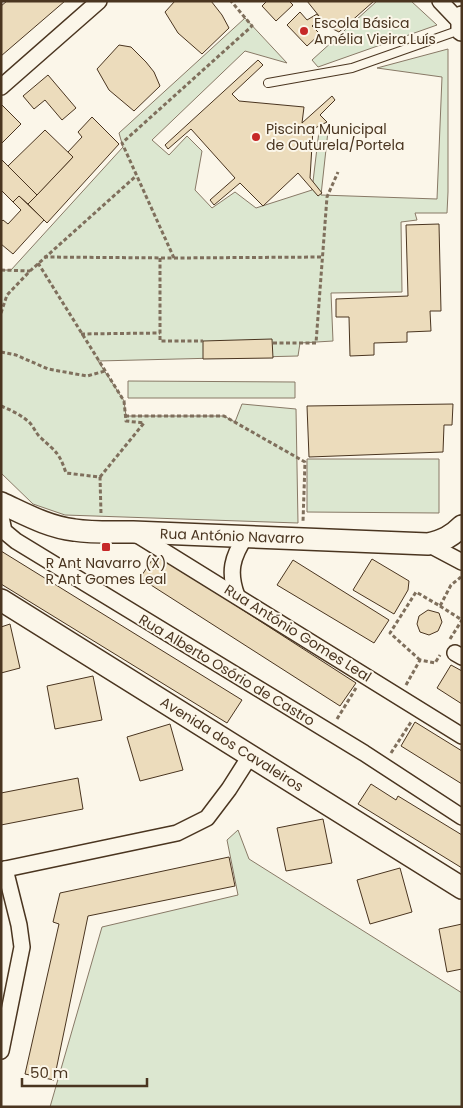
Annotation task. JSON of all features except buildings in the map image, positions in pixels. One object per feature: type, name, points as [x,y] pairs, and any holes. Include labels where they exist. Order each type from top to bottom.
[{"type":"street","points":[[1,87],[100,1]]},
{"type":"street","points":[[440,1],[461,25]]},
{"type":"street","name":"Rua António Navarro","points":[[1,503],[52,525],[72,530],[101,532],[428,544],[440,542],[453,535],[462,526]]},
{"type":"street","name":"Rua Alberto Osório de Castro","points":[[1,517],[4,531],[16,541],[329,732],[462,817]]},
{"type":"street","name":"Rua António Gomes Leal","points":[[133,532],[462,736]]},
{"type":"street","points":[[237,596],[232,575],[233,564],[237,551],[246,536]]},
{"type":"street","points":[[428,544],[462,562]]},
{"type":"street","name":"Avenida dos Cavaleiros","points":[[1,600],[462,888]]},
{"type":"street","points":[[1,1051],[22,947],[21,935],[3,870],[178,833],[207,818],[229,789],[250,756]]},
{"type":"lane","points":[[268,83],[352,68],[461,25]]},
{"type":"path","points":[[174,258],[122,143],[252,26],[231,1]]},
{"type":"path","points":[[273,343],[316,343],[327,197],[338,172]]},
{"type":"path","points":[[1,313],[8,295],[30,271],[136,176]]},
{"type":"path","points":[[44,257],[323,257]]},
{"type":"path","points":[[160,258],[160,341],[203,340]]},
{"type":"path","points":[[38,263],[124,401],[126,421],[144,423],[100,478],[101,532]]},
{"type":"path","points":[[1,270],[30,271]]},
{"type":"path","points":[[81,334],[160,333]]},
{"type":"path","points":[[1,352],[16,355],[48,369],[87,376],[104,371]]},
{"type":"path","points":[[1,406],[15,412],[29,423],[39,437],[52,446],[61,458],[66,473],[100,478]]},
{"type":"path","points":[[125,416],[224,416],[305,462],[303,539]]},
{"type":"path","points":[[440,606],[451,584],[462,577]]},
{"type":"path","points":[[440,655],[435,663],[420,660],[390,632],[416,592],[462,620],[456,650]]},
{"type":"path","points":[[399,697],[420,660]]},
{"type":"path","points":[[329,732],[364,674]]},
{"type":"path","points":[[383,766],[420,709]]},
{"type":"green space","points":[[377,1],[411,1],[437,25],[318,67],[312,60]]},
{"type":"green space","points":[[245,18],[287,63],[245,51],[152,140],[169,155],[187,136],[202,151],[195,190],[212,208],[235,192],[256,208],[312,190],[319,131],[328,131],[321,195],[437,199],[442,77],[377,68],[448,49],[447,213],[415,213],[417,220],[401,222],[402,292],[331,293],[333,341],[300,343],[298,356],[98,361],[124,401],[126,416],[224,416],[235,422],[242,404],[296,409],[298,523],[65,515],[33,504],[1,473],[1,270],[11,270],[123,147],[119,133]]},
{"type":"green space","points":[[128,381],[295,382],[295,398],[128,398]]},
{"type":"green space","points":[[307,459],[439,459],[439,513],[307,512]]},
{"type":"green space","points":[[238,830],[249,859],[462,993],[462,1107],[50,1107],[102,927],[238,895],[227,840]]},
{"type":"place","name":"Escola Básica Amélia Vieira Luís","points":[[304,31]]},
{"type":"place","name":"Piscina Municipal de Outurela/Portela","points":[[256,137]]},
{"type":"place","name":"R Ant Navarro (X) R Ant Gomes Leal","points":[[106,547]]}]
